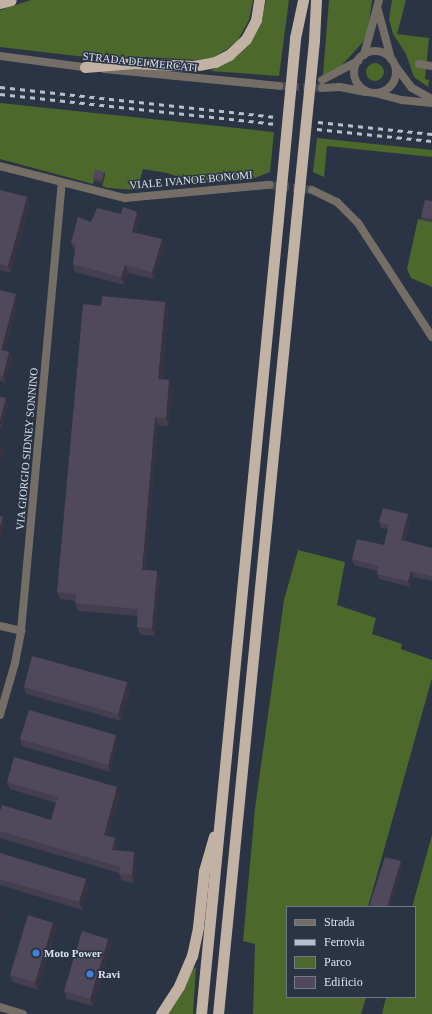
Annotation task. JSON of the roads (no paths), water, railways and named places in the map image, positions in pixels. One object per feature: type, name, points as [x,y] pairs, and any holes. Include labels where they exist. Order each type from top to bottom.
[{"type":"highway","points":[[0,3],[10,0]]},
{"type":"highway","points":[[85,67],[134,63],[192,66],[215,62],[232,52],[246,39],[256,20],[259,0]]},
{"type":"highway","points":[[201,1014],[296,33],[296,0]]},
{"type":"highway","points":[[296,33],[303,0]]},
{"type":"highway","points":[[218,1014],[314,40],[316,0]]},
{"type":"highway","points":[[316,14],[320,0]]},
{"type":"highway","points":[[161,1014],[179,986],[194,949],[204,871],[222,798]]},
{"type":"street","points":[[379,4],[364,54],[358,61],[322,84],[373,92],[418,103],[432,102]]},
{"type":"street","points":[[358,61],[355,71],[356,80],[362,88],[373,92],[386,90],[392,84],[396,74],[379,4]]},
{"type":"street","points":[[364,54],[379,52],[393,62],[412,88],[432,99]]},
{"type":"street","name":"STRADA DEI MERCATI","points":[[0,56],[85,67],[278,86]]},
{"type":"street","points":[[419,64],[432,66]]},
{"type":"street","name":"VIALE IVANOE BONOMI","points":[[0,166],[103,194],[131,198],[269,185]]},
{"type":"street","name":"VIA GIORGIO SIDNEY SONNINO","points":[[0,715],[15,663],[21,631],[62,183]]},
{"type":"street","points":[[312,190],[337,202],[358,223],[432,337]]},
{"type":"street","points":[[0,626],[21,631]]},
{"type":"street","points":[[0,1008],[23,1014]]},
{"type":"tunnel","points":[[279,86],[322,88]]},
{"type":"tunnel","points":[[269,185],[312,190]]},
{"type":"railway","points":[[0,87],[275,117]]},
{"type":"railway","points":[[0,94],[275,124]]},
{"type":"railway","points":[[318,122],[432,134]]},
{"type":"railway","points":[[317,129],[432,141]]},
{"type":"place","name":"Moto Power","points":[[36,953]]},
{"type":"place","name":"Ravi","points":[[90,974]]}]
